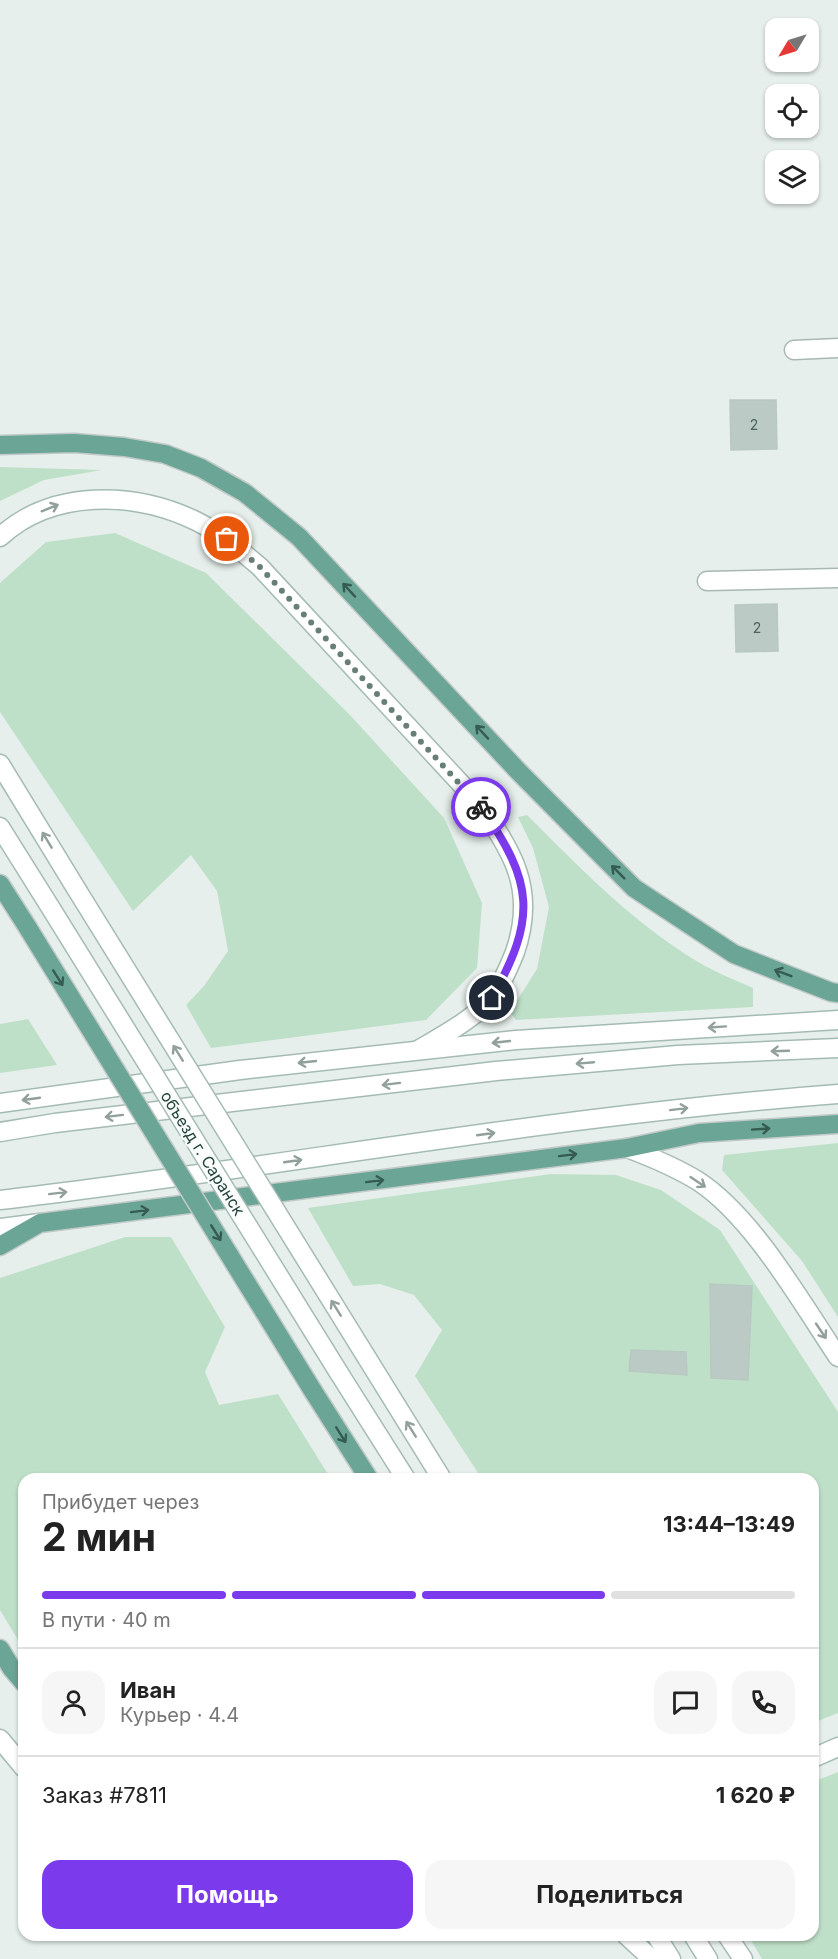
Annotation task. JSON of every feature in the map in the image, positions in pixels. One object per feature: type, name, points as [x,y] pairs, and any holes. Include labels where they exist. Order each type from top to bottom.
[{"type":"main road","points":[[794,350],[838,348]]},
{"type":"main road","points":[[0,445],[74,443],[124,447],[165,454],[201,468],[245,494],[299,537],[519,772],[634,888],[734,954],[838,993]]},
{"type":"main road","points":[[0,537],[15,523],[56,504],[98,499],[149,504],[195,521],[227,539],[260,567],[476,800],[500,833],[517,868],[524,900],[522,932],[510,966],[492,998],[458,1027],[417,1050]]},
{"type":"main road","points":[[707,581],[838,578]]},
{"type":"main road","points":[[0,764],[438,1473]]},
{"type":"main road","name":"объезд г. Саранск","points":[[0,827],[402,1473]]},
{"type":"main road","points":[[0,884],[365,1473]]},
{"type":"main road","points":[[0,1103],[240,1070],[516,1040],[838,1020]]},
{"type":"main road","points":[[0,1132],[55,1123],[496,1071],[678,1055],[838,1048]]},
{"type":"main road","points":[[0,1200],[644,1113],[734,1102],[838,1094]]},
{"type":"main road","points":[[0,1228],[627,1148],[699,1133],[838,1124]]},
{"type":"main road","points":[[627,1148],[662,1161],[699,1182],[733,1211],[774,1261],[838,1357]]},
{"type":"main road","points":[[0,1246],[40,1223]]},
{"type":"main road","points":[[0,1649],[18,1676]]},
{"type":"main road","points":[[0,1739],[18,1761]]},
{"type":"main road","points":[[819,1755],[838,1747]]},
{"type":"main road","points":[[632,1941],[652,1959]]},
{"type":"main road","points":[[660,1941],[671,1959]]},
{"type":"main road","points":[[697,1941],[708,1959]]},
{"type":"main road","points":[[731,1941],[743,1959]]},
{"type":"green space","points":[[0,467],[102,470],[44,480],[0,501]]},
{"type":"green space","points":[[115,533],[206,573],[349,714],[444,818],[482,903],[477,968],[426,1020],[211,1048],[186,1005],[204,986],[228,951],[217,891],[191,855],[133,911],[0,712],[0,583],[46,542]]},
{"type":"green space","points":[[527,815],[612,897],[658,935],[707,967],[753,988],[753,1007],[516,1020],[510,1012],[537,969],[549,907],[533,848],[518,817]]},
{"type":"green space","points":[[28,1019],[57,1065],[0,1073],[0,1024]]},
{"type":"green space","points":[[838,1143],[838,1317],[802,1261],[722,1170],[724,1155]]},
{"type":"green space","points":[[551,1174],[616,1175],[661,1190],[720,1230],[838,1412],[838,1713],[819,1721],[819,1473],[478,1473],[415,1376],[442,1330],[414,1295],[380,1284],[353,1286],[308,1208]]},
{"type":"green space","points":[[125,1237],[171,1237],[225,1327],[205,1372],[219,1405],[278,1394],[327,1473],[18,1473],[18,1640],[0,1610],[0,1278]]},
{"type":"green space","points":[[838,1772],[838,1959],[762,1959],[752,1941],[819,1941],[819,1780]]},
{"type":"building","points":[[730,400],[776,400],[777,449],[731,450]]},
{"type":"building","points":[[777,604],[778,651],[736,652],[735,605]]},
{"type":"building","points":[[710,1284],[752,1286],[748,1380],[711,1378]]},
{"type":"building","points":[[631,1350],[686,1352],[687,1375],[629,1371]]},
{"type":"way so far","points":[[227,539],[260,567],[481,807]]},
{"type":"route","points":[[481,807],[500,833],[517,868],[524,900],[522,932],[510,966],[492,998]]}]
